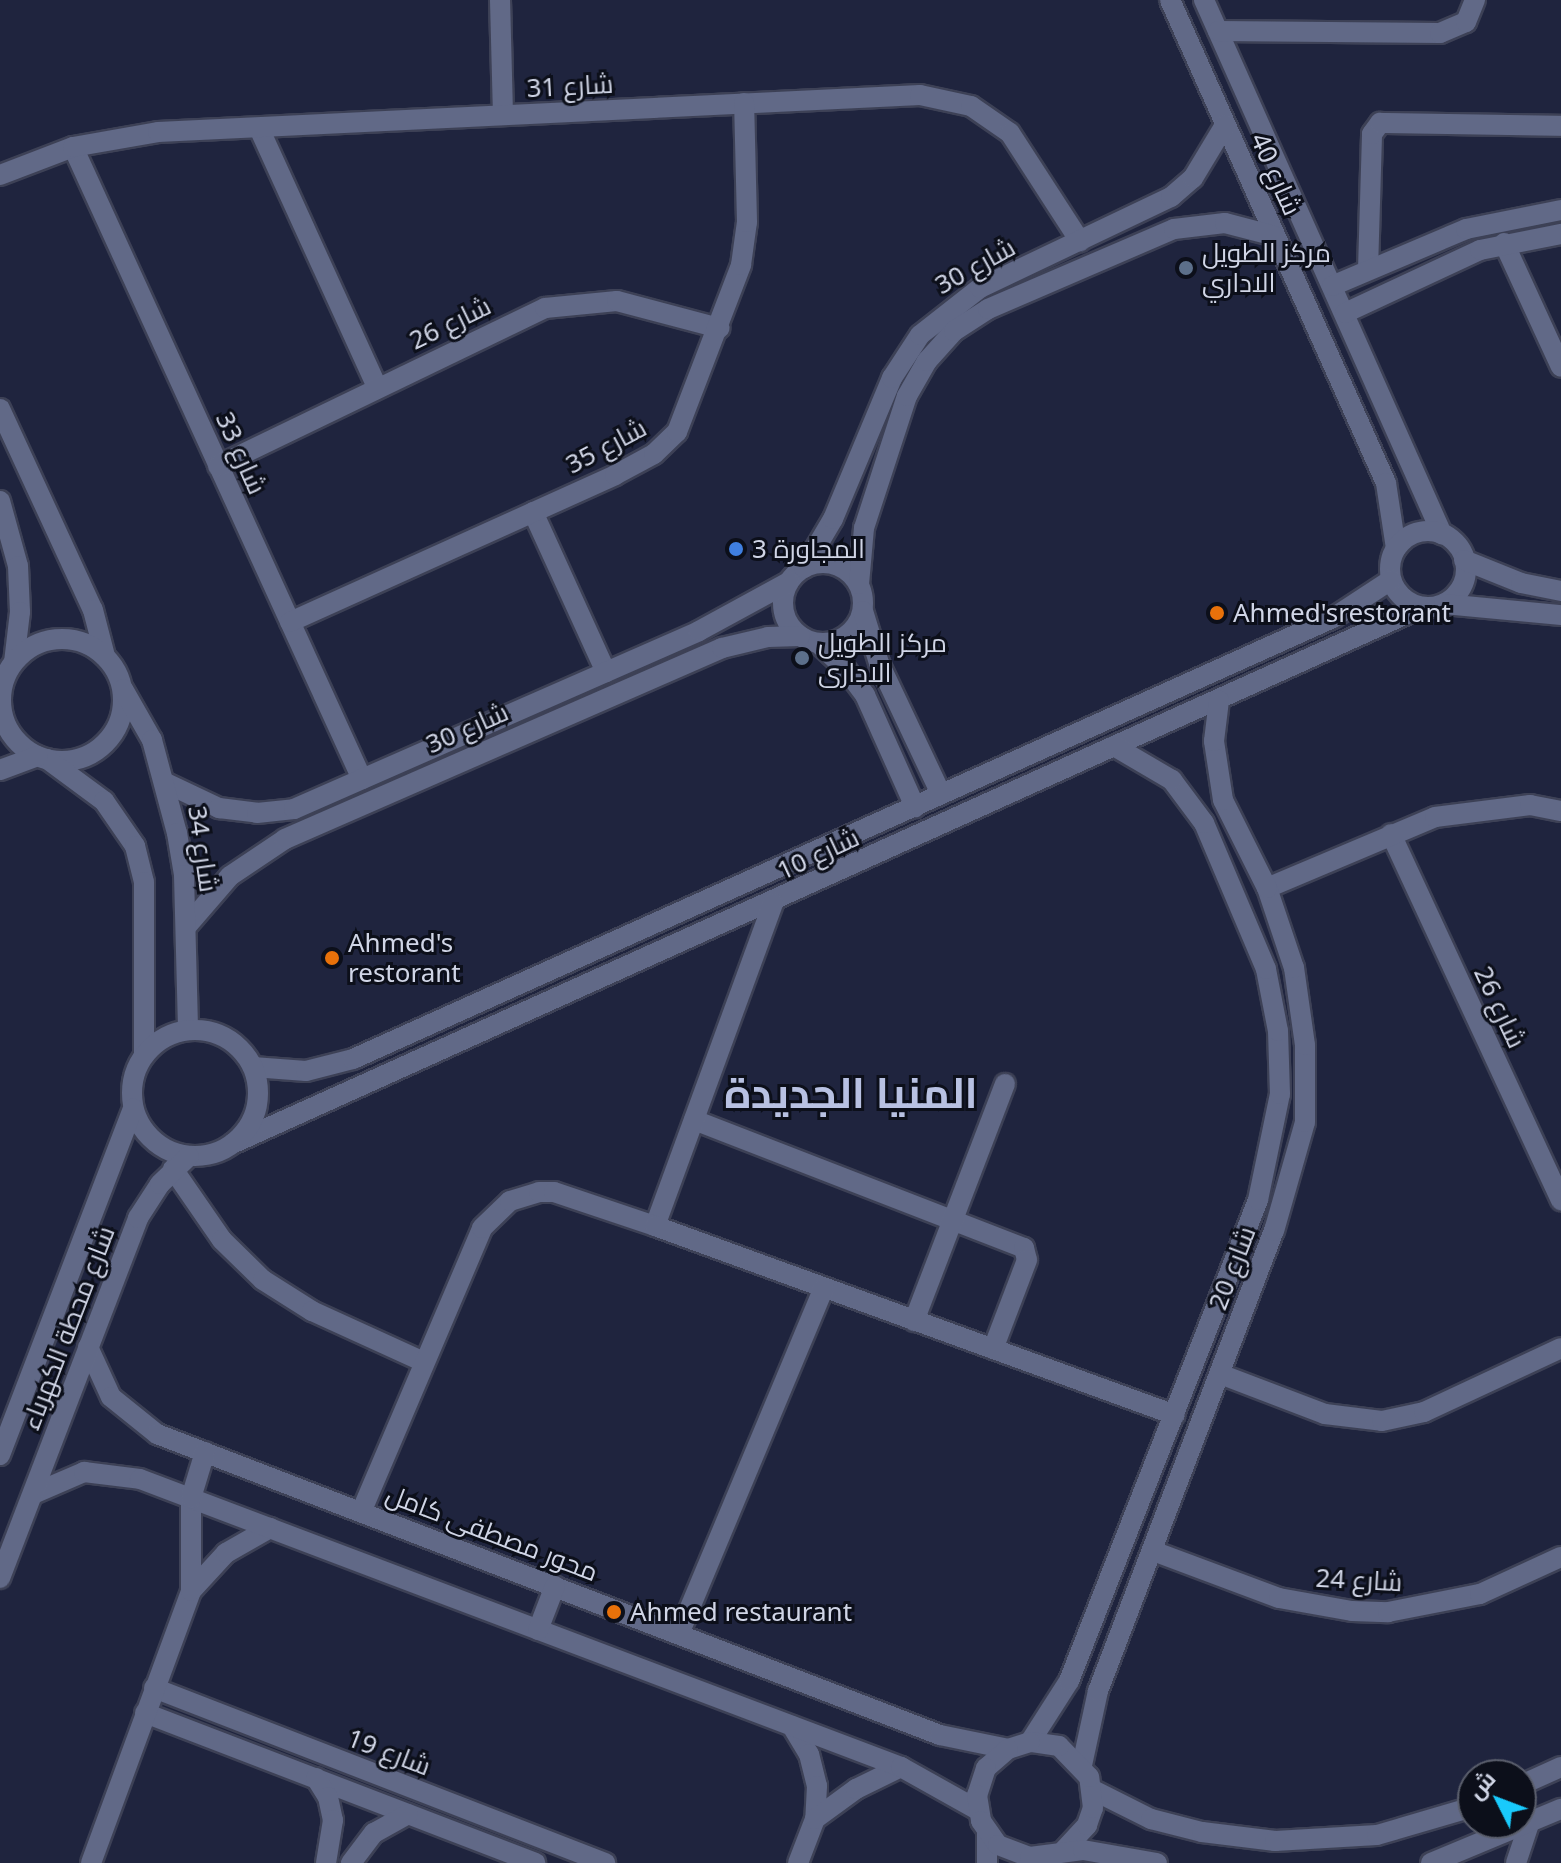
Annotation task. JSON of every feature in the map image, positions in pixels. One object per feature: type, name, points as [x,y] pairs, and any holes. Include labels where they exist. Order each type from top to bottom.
[{"type":"street","points":[[500,0],[503,115]]},
{"type":"street","name":"شارع 40","points":[[1204,0],[1442,534]]},
{"type":"street","points":[[1218,31],[1440,33],[1466,22],[1475,0]]},
{"type":"street","name":"شارع 40","points":[[1174,1],[1225,125],[1391,499],[1396,548]]},
{"type":"street","name":"شارع 31","points":[[0,175],[73,147],[158,132],[920,95],[971,106],[993,119],[1025,150],[1080,241]]},
{"type":"street","name":"شارع 35","points":[[290,622],[615,475],[666,445],[686,418],[719,328],[746,233],[744,103]]},
{"type":"street","points":[[1368,270],[1372,134],[1380,123],[1561,126]]},
{"type":"street","name":"شارع 30","points":[[166,783],[219,808],[277,812],[362,779],[712,624],[796,575],[845,491],[909,348],[947,309],[980,288],[1150,208],[1193,178],[1225,125]]},
{"type":"street","points":[[259,128],[377,387]]},
{"type":"street","name":"شارع 33","points":[[73,147],[362,779]]},
{"type":"street","points":[[1150,208],[1161,234]]},
{"type":"street","points":[[1332,286],[1490,221],[1561,210]]},
{"type":"street","name":"شارع 30","points":[[859,584],[861,542],[873,500],[916,378],[940,345],[988,309],[1161,234],[1212,222],[1275,236]]},
{"type":"street","points":[[1345,313],[1504,243],[1561,234]]},
{"type":"street","points":[[1504,243],[1561,367]]},
{"type":"street","points":[[980,288],[988,309]]},
{"type":"street","name":"شارع 26","points":[[218,466],[517,319],[569,302],[629,303],[719,328]]},
{"type":"street","points":[[0,409],[93,610],[105,656],[122,687],[117,727],[104,744],[77,758],[42,758],[0,770]]},
{"type":"street","points":[[1362,430],[1392,418]]},
{"type":"street","points":[[845,491],[873,500]]},
{"type":"street","points":[[0,501],[18,566],[20,612],[1,707],[5,722],[24,748],[104,801],[135,846],[144,882],[144,1055]]},
{"type":"street","points":[[533,512],[606,672]]},
{"type":"street","points":[[1561,591],[1533,585],[1464,560],[1442,534],[1422,532],[1396,548],[1391,580],[1403,598],[1422,607],[1444,604],[1561,615]]},
{"type":"street","points":[[1444,604],[1462,586],[1464,560]]},
{"type":"street","points":[[915,807],[860,688],[809,640],[783,605],[796,575],[835,564],[859,584],[863,611],[879,663],[941,794]]},
{"type":"street","name":"شارع 10","points":[[253,1067],[306,1071],[353,1059],[790,866],[941,794],[1317,625],[1391,580]]},
{"type":"street","points":[[1529,610],[1533,585]]},
{"type":"street","name":"شارع 10","points":[[234,1143],[801,891],[1114,746],[1328,653],[1422,607]]},
{"type":"street","points":[[809,640],[846,636],[863,611]]},
{"type":"street","points":[[712,624],[722,648]]},
{"type":"street","points":[[1317,625],[1328,653]]},
{"type":"street","name":"شارع 30","points":[[186,927],[230,876],[285,839],[722,648],[768,637],[809,640]]},
{"type":"street","points":[[7,673],[26,650],[58,639],[75,640],[105,656]]},
{"type":"street","name":"شارع 34","points":[[122,687],[152,740],[166,783],[184,875],[188,1029]]},
{"type":"street","name":"شارع 20","points":[[1082,1765],[1098,1691],[1220,1374],[1297,1160],[1307,1084],[1296,981],[1267,888],[1218,782],[1214,741],[1219,700]]},
{"type":"street","name":"شارع 20","points":[[1030,1742],[1069,1681],[1233,1266],[1271,1157],[1280,1094],[1278,1031],[1254,935],[1187,796],[1154,766],[1114,746]]},
{"type":"street","points":[[1187,796],[1218,782]]},
{"type":"street","points":[[1267,888],[1391,834],[1478,808],[1530,805],[1561,811]]},
{"type":"street","points":[[277,812],[285,839]]},
{"type":"street","name":"شارع 26","points":[[1391,834],[1561,1201]]},
{"type":"street","points":[[790,866],[801,891]]},
{"type":"street","points":[[655,1226],[773,903]]},
{"type":"street","points":[[181,1162],[234,1143],[256,1108],[253,1067],[234,1042],[212,1032],[188,1029],[171,1034],[144,1055],[135,1072],[133,1109],[154,1141],[181,1162],[222,1240],[263,1280],[312,1311],[424,1362]]},
{"type":"street","points":[[914,1321],[1005,1084]]},
{"type":"street","name":"شارع محطة الكهرباء","points":[[0,1455],[133,1109]]},
{"type":"street","points":[[694,1120],[953,1219],[1026,1251],[993,1349]]},
{"type":"street","name":"شارع محطة الكهرباء","points":[[0,1578],[138,1218],[181,1162]]},
{"type":"street","points":[[362,1510],[482,1228],[510,1201],[554,1192],[1175,1415]]},
{"type":"street","points":[[1233,1266],[1257,1275]]},
{"type":"street","points":[[679,1634],[824,1288]]},
{"type":"street","name":"محور مصطفى كامل","points":[[88,1347],[100,1380],[125,1411],[157,1434],[362,1510],[940,1735],[1008,1749]]},
{"type":"street","points":[[1220,1374],[1325,1414],[1382,1421],[1424,1412],[1561,1348]]},
{"type":"street","points":[[91,1863],[191,1591],[191,1498],[205,1452]]},
{"type":"street","points":[[33,1494],[66,1477],[103,1471],[191,1498],[901,1767],[978,1810]]},
{"type":"street","points":[[191,1591],[226,1553],[270,1528]]},
{"type":"street","name":"شارع 24","points":[[1153,1551],[1279,1598],[1352,1611],[1449,1603],[1556,1559]]},
{"type":"street","points":[[1556,1559],[1561,1580]]},
{"type":"street","points":[[538,1630],[555,1586]]},
{"type":"street","name":"شارع 19","points":[[154,1688],[605,1863]]},
{"type":"street","name":"شارع 19","points":[[145,1713],[528,1862]]},
{"type":"street","points":[[792,1726],[814,1770],[815,1819],[798,1863]]},
{"type":"street","points":[[1064,1850],[1087,1825],[1093,1790],[1082,1765],[1059,1746],[1030,1742],[1008,1749],[986,1768],[978,1810],[987,1832],[998,1845],[1029,1860],[1064,1850],[1157,1863]]},
{"type":"street","points":[[815,1819],[856,1789],[901,1767]]},
{"type":"street","points":[[1537,1778],[1561,1767]]},
{"type":"street","points":[[316,1778],[328,1797],[333,1820],[326,1863]]},
{"type":"street","points":[[1093,1790],[1151,1819],[1202,1832],[1275,1841],[1377,1835],[1457,1812]]},
{"type":"street","points":[[439,1826],[447,1802]]},
{"type":"street","points":[[1537,1820],[1561,1809]]},
{"type":"street","points":[[351,1863],[374,1833],[408,1814]]},
{"type":"street","points":[[987,1832],[987,1863]]},
{"type":"street","points":[[1475,1839],[1477,1846]]},
{"type":"street","points":[[1436,1862],[1494,1839]]},
{"type":"street","points":[[1516,1863],[1524,1839]]},
{"type":"place","name":"مركز الطويل الاداري","points":[[1186,268]]},
{"type":"place","name":"المجاورة 3","points":[[736,549]]},
{"type":"place","name":"Ahmed'srestorant","points":[[1217,613]]},
{"type":"place","name":"مركز الطويل الادارى","points":[[802,658]]},
{"type":"place","name":"Ahmed's restorant","points":[[332,958]]},
{"type":"place","name":"Ahmed restaurant","points":[[614,1612]]},
{"type":"district","name":"المنيا الجديدة","points":[[851,1092]]}]
